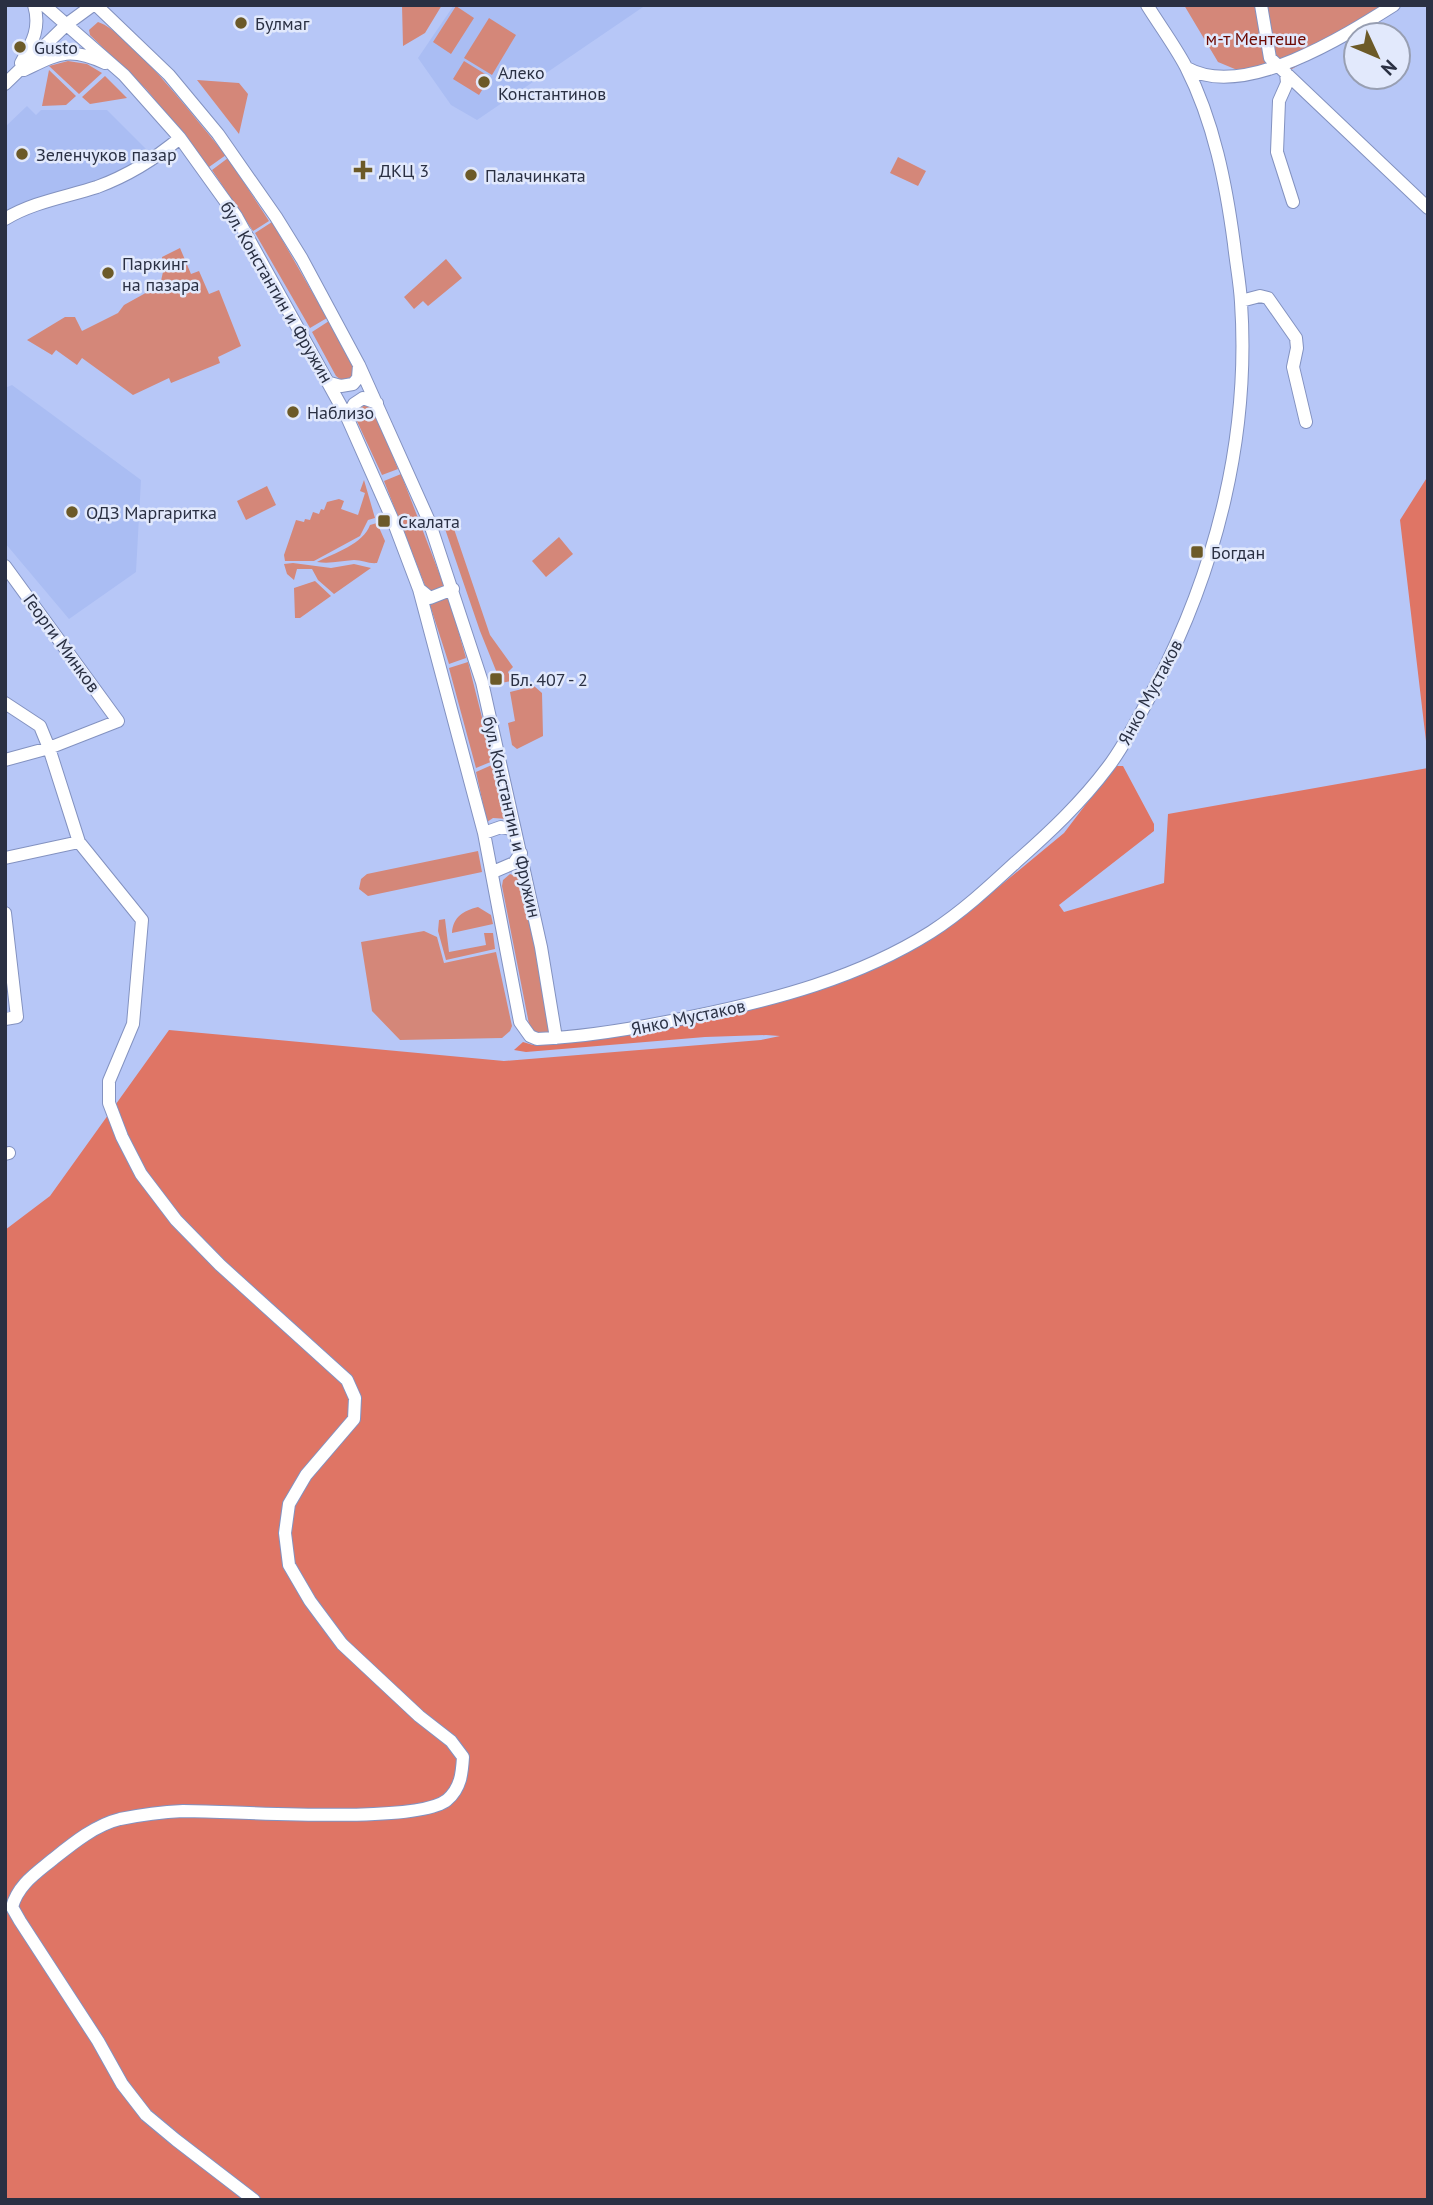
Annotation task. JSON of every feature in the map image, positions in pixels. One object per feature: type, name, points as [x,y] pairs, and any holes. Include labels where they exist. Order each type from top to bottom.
[{"type":"street","points":[[10,80],[34,40],[37,15],[34,5]]},
{"type":"street","name":"бул. Константин и Фружин","points":[[44,5],[115,68],[180,138],[236,216],[330,383],[394,523],[419,589],[484,833]]},
{"type":"street","points":[[10,80],[67,24],[95,5]]},
{"type":"street","name":"бул. Константин и Фружин","points":[[95,5],[154,59],[218,134],[289,238],[377,403],[429,521],[482,682],[541,947],[556,1038],[537,1039],[530,1036],[520,1022],[493,872]]},
{"type":"street","name":"Янко Мустаков","points":[[556,1038],[623,1031],[777,998],[874,964],[931,932],[972,902],[1060,823],[1109,766],[1149,698],[1189,614],[1212,548],[1231,474],[1241,386],[1241,301],[1223,178],[1211,131],[1187,68],[1147,5]]},
{"type":"street","points":[[1261,5],[1270,58],[1428,208]]},
{"type":"street","points":[[1187,68],[1198,74],[1228,77],[1283,70],[1394,5]]},
{"type":"street","points":[[10,80],[59,53],[77,53],[115,68]]},
{"type":"street","points":[[1283,70],[1287,83],[1279,101],[1277,152],[1293,202]]},
{"type":"street","points":[[5,219],[20,210],[103,184],[156,158],[180,138]]},
{"type":"street","points":[[1241,301],[1260,296],[1268,298],[1296,338],[1293,367],[1306,422]]},
{"type":"street","points":[[330,383],[341,386],[353,384],[358,378],[359,365]]},
{"type":"street","points":[[347,417],[354,404],[363,398],[377,403]]},
{"type":"street","name":"Георги Минков","points":[[5,566],[118,720],[49,748]]},
{"type":"street","points":[[419,589],[430,598],[453,589]]},
{"type":"street","points":[[5,703],[40,726],[79,842],[142,920],[133,1024],[109,1081],[109,1103],[122,1138],[141,1174],[176,1220],[220,1265],[329,1362],[347,1380],[355,1398],[354,1419],[306,1475],[289,1504],[285,1533],[289,1565],[310,1601],[342,1644],[419,1716],[451,1741],[463,1757],[461,1782],[450,1796],[446,1801],[421,1810],[358,1815],[181,1811],[111,1822],[66,1849],[24,1883],[15,1895],[12,1907],[20,1921],[98,2041],[122,2084],[146,2115],[254,2200]]},
{"type":"street","points":[[5,760],[49,748]]},
{"type":"street","points":[[515,830],[501,827],[484,833],[493,872],[509,866],[521,853]]},
{"type":"street","points":[[5,858],[79,842]]},
{"type":"street","points":[[489,857],[509,866]]},
{"type":"street","points":[[5,913],[11,1018]]},
{"type":"shaded area","name":"Алеко Константинов","points":[[454,5],[646,5],[477,120],[451,105],[418,58]]},
{"type":"shaded area","points":[[27,106],[36,115],[41,110],[107,110],[150,153],[104,182],[5,212],[5,127]]},
{"type":"shaded area","name":"ОДЗ Маргаритка","points":[[12,385],[141,480],[136,572],[69,619],[5,543],[5,388]]},
{"type":"shaded area","points":[[1428,476],[1428,758],[1400,520]]},
{"type":"shaded area","points":[[1115,766],[1123,766],[1154,824],[1154,831],[1059,905],[1064,912],[1164,883],[1168,814],[1428,768],[1428,2200],[5,2200],[5,1230],[50,1196],[169,1030],[504,1061],[761,1040],[780,1036],[705,1037],[526,1052],[514,1050],[523,1042],[533,1045],[705,1017],[784,998],[934,936],[978,904],[1064,833]]},
{"type":"green space","points":[[402,5],[442,5],[425,33],[403,46]]},
{"type":"green space","name":"м-т Ментeше","points":[[1184,5],[1402,5],[1374,21],[1342,21],[1342,40],[1292,69],[1242,72],[1218,62]]},
{"type":"green space","points":[[456,6],[474,18],[451,54],[433,42]]},
{"type":"green space","points":[[489,18],[516,35],[492,75],[464,58]]},
{"type":"green space","points":[[98,22],[112,29],[146,61],[226,155],[209,167],[147,90],[90,35],[89,30]]},
{"type":"green space","points":[[68,61],[87,64],[102,73],[79,94],[49,66]]},
{"type":"green space","points":[[464,61],[490,77],[479,95],[453,79]]},
{"type":"green space","points":[[49,70],[76,96],[66,105],[42,106]]},
{"type":"green space","points":[[105,76],[127,98],[90,104],[82,97]]},
{"type":"green space","points":[[197,80],[239,83],[248,94],[239,134]]},
{"type":"green space","points":[[898,157],[926,171],[918,186],[890,173]]},
{"type":"green space","points":[[228,158],[269,221],[253,231],[212,170]]},
{"type":"green space","points":[[272,222],[327,318],[310,328],[255,233]]},
{"type":"green space","points":[[180,248],[191,274],[199,271],[209,294],[219,290],[241,346],[218,357],[220,363],[171,383],[169,378],[133,395],[82,358],[77,365],[56,350],[52,355],[27,340],[65,317],[75,317],[82,331],[118,313],[124,305],[160,285],[162,257]]},
{"type":"green space","points":[[446,259],[462,278],[428,306],[423,301],[414,309],[404,297]]},
{"type":"green space","points":[[329,321],[354,367],[352,378],[341,380],[336,376],[312,332]]},
{"type":"green space","points":[[366,405],[374,409],[398,469],[382,475],[355,417],[357,409]]},
{"type":"green space","points":[[401,474],[443,583],[443,588],[432,593],[426,588],[384,481]]},
{"type":"green space","points":[[364,480],[375,518],[368,520],[360,536],[314,561],[285,561],[284,555],[296,520],[310,520],[313,512],[319,514],[327,502],[339,499],[344,501],[341,509],[358,515],[365,493],[360,491]]},
{"type":"green space","points":[[267,486],[276,505],[246,520],[237,501]]},
{"type":"green space","points":[[449,521],[490,635],[513,667],[508,672],[512,681],[501,683],[480,631],[443,523]]},
{"type":"green space","points":[[377,523],[385,541],[377,563],[354,560],[317,562],[355,543],[370,525]]},
{"type":"green space","points":[[559,537],[573,554],[546,577],[532,561]]},
{"type":"green space","points":[[284,564],[331,568],[354,564],[371,568],[334,594],[318,580],[312,569],[297,569],[294,580],[287,574]]},
{"type":"green space","points":[[315,581],[331,596],[300,618],[295,618],[294,588]]},
{"type":"green space","points":[[448,595],[466,658],[449,664],[429,602]]},
{"type":"green space","points":[[468,662],[493,761],[476,768],[449,668]]},
{"type":"green space","points":[[534,686],[542,693],[543,736],[517,749],[512,745],[508,723],[515,721],[510,692]]},
{"type":"green space","points":[[494,764],[508,819],[493,818],[487,822],[476,772]]},
{"type":"green space","points":[[478,851],[482,872],[368,896],[359,889],[361,879],[367,874]]},
{"type":"green space","points":[[510,874],[522,882],[550,1027],[548,1032],[538,1036],[530,1029],[502,886],[503,880]]},
{"type":"green space","points":[[478,907],[491,915],[493,924],[452,933],[454,923],[460,916]]},
{"type":"green space","points":[[445,919],[449,952],[486,945],[484,933],[493,933],[495,949],[446,960],[438,931],[439,920]]},
{"type":"green space","points":[[424,931],[437,937],[444,963],[496,952],[512,1026],[502,1038],[400,1040],[372,1011],[361,942]]},
{"type":"place","name":"Булмаг","points":[[241,23]]},
{"type":"place","name":"Gusto","points":[[20,47]]},
{"type":"place","name":"Алеко Константинов","points":[[484,82]]},
{"type":"place","name":"Зеленчуков пазар","points":[[22,154]]},
{"type":"place","name":"ДКЦ 3","points":[[363,170]]},
{"type":"place","name":"Палачинката","points":[[471,175]]},
{"type":"place","name":"Паркинг на пазара","points":[[108,273]]},
{"type":"place","name":"Наблизо","points":[[293,412]]},
{"type":"place","name":"ОДЗ Маргаритка","points":[[72,512]]},
{"type":"place","name":"Скалата","points":[[384,521]]},
{"type":"place","name":"Богдан","points":[[1197,552]]},
{"type":"place","name":"Бл. 407 - 2","points":[[496,679]]}]
